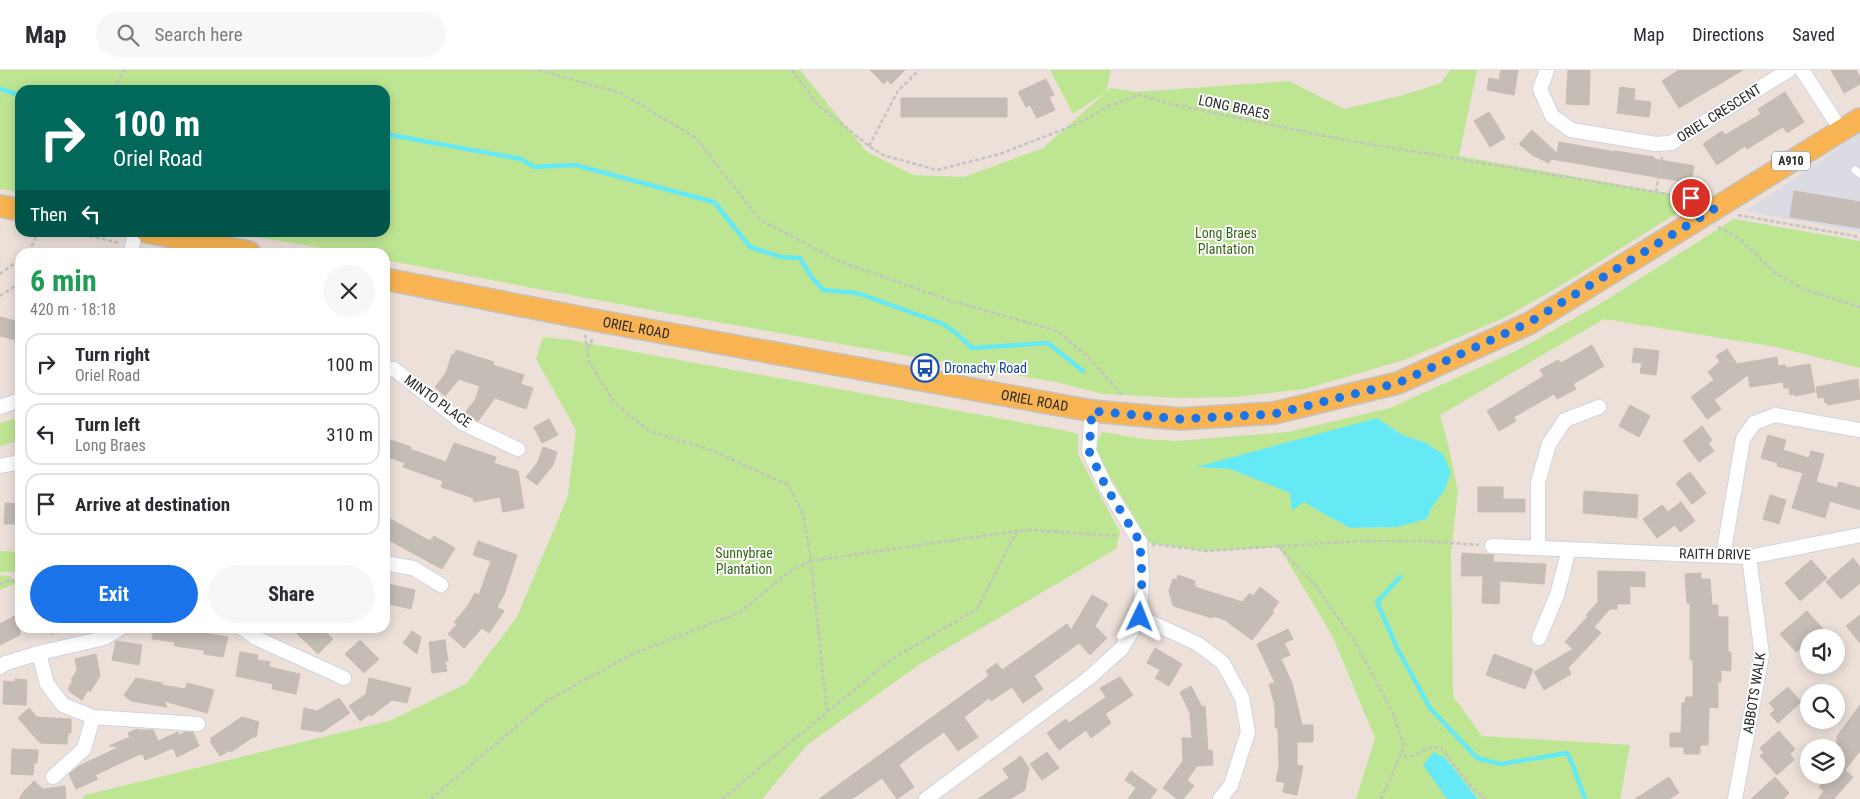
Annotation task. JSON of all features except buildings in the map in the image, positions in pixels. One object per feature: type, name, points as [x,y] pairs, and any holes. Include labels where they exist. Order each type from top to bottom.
[{"type":"main road","name":"ORIEL ROAD","points":[[390,280],[588,332],[1092,411],[1180,419],[1274,414],[1398,383],[1530,322],[1860,118]]},
{"type":"main road","points":[[0,206],[15,209]]},
{"type":"main road","points":[[172,237],[229,248]]},
{"type":"street","name":"ORIEL CRESCENT","points":[[1547,70],[1540,89],[1552,116],[1571,130],[1656,144],[1671,143],[1789,70]]},
{"type":"street","points":[[1802,70],[1841,130]]},
{"type":"street","name":"MINTO PLACE","points":[[390,369],[394,369],[464,424],[518,449]]},
{"type":"street","points":[[0,407],[15,402]]},
{"type":"street","points":[[1538,548],[1538,482],[1549,444],[1565,420],[1599,407]]},
{"type":"street","points":[[926,799],[1088,678],[1122,648],[1140,617],[1142,578],[1134,541],[1089,451],[1092,411]]},
{"type":"street","points":[[1723,556],[1743,440],[1754,423],[1774,415],[1860,430]]},
{"type":"street","points":[[0,466],[15,463]]},
{"type":"street","name":"RAITH DRIVE","points":[[1492,546],[1749,557],[1860,534]]},
{"type":"street","points":[[1539,638],[1557,595],[1569,549]]},
{"type":"street","name":"ABBOTS WALK","points":[[1735,799],[1762,655],[1749,557]]},
{"type":"street","points":[[390,564],[413,568],[441,585]]},
{"type":"street","points":[[1140,617],[1198,644],[1223,663],[1242,698],[1248,732],[1231,785],[1220,799]]},
{"type":"street","points":[[0,667],[6,663],[39,653],[104,638],[112,633]]},
{"type":"street","points":[[249,633],[256,638],[344,678]]},
{"type":"street","points":[[39,653],[47,684],[63,705],[94,718],[198,724]]},
{"type":"street","points":[[53,777],[84,749],[94,718]]},
{"type":"path","points":[[116,85],[124,70]]},
{"type":"path","points":[[538,70],[621,93],[696,138],[760,220],[841,262],[952,301],[1058,331],[1088,358],[1141,416]]},
{"type":"path","name":"LONG BRAES","points":[[792,70],[818,105],[868,146],[883,155],[937,170],[1000,154],[1077,124],[1111,106],[1140,96],[1340,139],[1709,201],[1712,210]]},
{"type":"path","points":[[868,146],[898,92],[919,70]]},
{"type":"path","points":[[1656,192],[1665,143]]},
{"type":"path","points":[[1712,210],[1860,237]]},
{"type":"path","points":[[1712,210],[1774,272],[1803,290],[1860,307]]},
{"type":"path","points":[[0,274],[15,262]]},
{"type":"path","points":[[0,296],[15,286]]},
{"type":"path","points":[[588,332],[599,341]]},
{"type":"path","points":[[586,348],[591,344],[588,332]]},
{"type":"path","points":[[588,332],[586,348],[589,362],[614,402],[649,431],[711,450],[788,486],[803,514],[811,561],[827,712]]},
{"type":"path","points":[[431,799],[545,702],[630,655],[741,612],[788,572],[811,561],[1030,530],[1124,537],[1134,541],[1207,551],[1359,541],[1424,541],[1492,546]]},
{"type":"path","points":[[722,799],[889,661],[977,609],[1017,531]]},
{"type":"path","points":[[1279,547],[1316,585],[1355,642],[1393,713],[1403,744],[1402,752],[1381,799]]},
{"type":"path","points":[[0,584],[9,580],[15,581]]},
{"type":"path","points":[[1402,752],[1406,757],[1413,756],[1423,749],[1434,746],[1441,748],[1467,782],[1486,799]]},
{"type":"shaded area","points":[[1860,133],[1860,232],[1745,211],[1797,177]]},
{"type":"green space","name":"Long Braes Plantation","points":[[0,70],[800,70],[867,152],[913,175],[964,177],[1043,148],[1111,88],[1136,92],[1289,81],[1344,109],[1404,95],[1441,83],[1450,70],[1477,70],[1459,156],[1700,199],[1555,289],[1504,318],[1404,360],[1305,389],[1236,397],[1179,398],[1103,394],[1056,382],[672,314],[390,261],[390,248],[322,248],[256,237],[390,237],[390,85],[15,85],[15,191],[0,189]]},
{"type":"green space","points":[[1050,70],[1111,70],[1106,92],[1073,114]]},
{"type":"green space","points":[[1734,219],[1860,241],[1860,368],[1777,347],[1604,319],[1440,415],[1458,492],[1451,551],[1453,696],[1482,736],[1630,745],[1620,799],[1478,799],[1446,759],[1444,795],[1447,799],[1356,799],[1375,738],[1332,635],[1279,547],[1207,551],[1150,543],[1093,449],[1102,432],[1145,439],[1176,441],[1288,432],[1390,408],[1518,350],[1598,305]],"holes":[[[1377,419],[1402,435],[1424,442],[1444,491],[1434,501],[1427,519],[1397,527],[1350,528],[1290,493],[1270,484],[1230,469],[1198,467]]]},
{"type":"green space","name":"Sunnybrae Plantation","points":[[543,337],[570,340],[1078,434],[1078,455],[1120,532],[1116,549],[920,664],[807,745],[762,799],[82,799],[85,795],[389,721],[466,684],[517,617],[568,496],[576,430],[536,359]]},
{"type":"green space","points":[[15,418],[15,442],[0,446],[0,423]]},
{"type":"green space","points":[[0,551],[15,552],[15,573],[0,572]]},
{"type":"green space","points":[[0,575],[10,576],[15,581],[15,584],[0,590]]},
{"type":"water","points":[[1377,418],[1402,435],[1424,442],[1443,454],[1451,473],[1444,491],[1431,508],[1427,519],[1397,527],[1350,528],[1304,502],[1292,511],[1290,493],[1230,469],[1196,467]]},
{"type":"water","points":[[1434,752],[1446,759],[1478,799],[1447,799],[1423,765]]},
{"type":"waterway","points":[[0,89],[15,94]]},
{"type":"waterway","points":[[390,135],[521,159],[534,167],[575,165],[714,202],[750,247],[781,257],[800,258],[810,275],[823,290],[857,293],[941,323],[956,333],[972,348],[1048,343],[1083,371]]},
{"type":"waterway","points":[[1400,577],[1377,602],[1397,648],[1430,708],[1477,758],[1501,764],[1567,753],[1585,799]]},
{"type":"place","name":"Dronachy Road","points":[[925,368]]},
{"type":"route","points":[[1140,617],[1142,578],[1140,542],[1106,487],[1089,451],[1092,411],[1180,419],[1274,414],[1398,383],[1530,322],[1714,209],[1709,201],[1691,198]]}]
